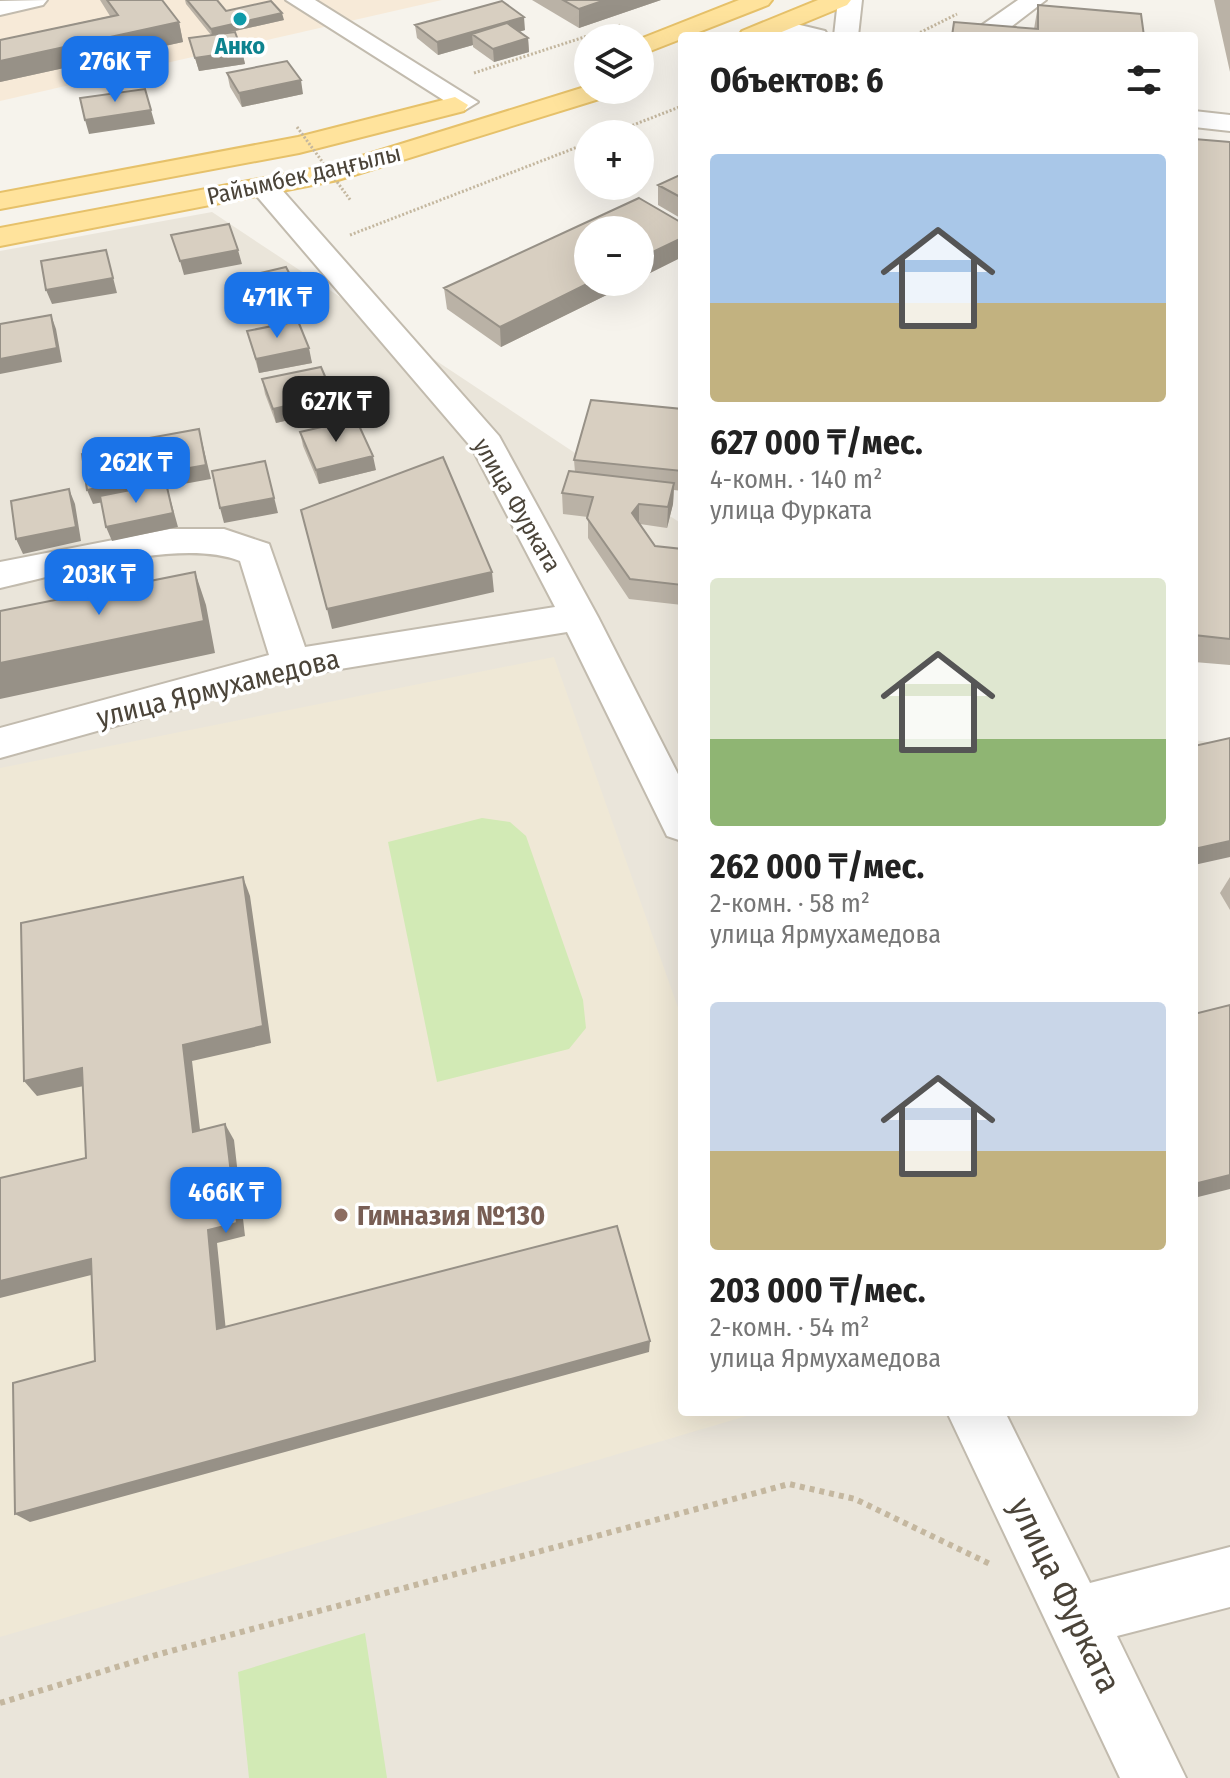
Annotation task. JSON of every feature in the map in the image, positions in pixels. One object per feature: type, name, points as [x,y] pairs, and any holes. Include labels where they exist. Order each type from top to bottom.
[{"type":"main road","points":[[680,32],[760,0]]},
{"type":"main road","points":[[761,32],[839,0]]},
{"type":"main road","points":[[654,42],[678,33]]},
{"type":"main road","name":"Райымбек даңғылы","points":[[0,201],[299,145],[493,94]]},
{"type":"main road","name":"Райымбек даңғылы","points":[[0,237],[338,172],[574,99]]},
{"type":"main road","points":[[39,194],[49,228]]},
{"type":"street","points":[[0,8],[35,0]]},
{"type":"street","points":[[298,0],[465,102]]},
{"type":"street","points":[[846,32],[850,0]]},
{"type":"street","points":[[988,32],[1034,0]]},
{"type":"street","points":[[775,26],[800,32]]},
{"type":"street","points":[[1198,119],[1230,123]]},
{"type":"street","name":"улица Фурката","points":[[265,188],[487,444],[579,617],[678,816]]},
{"type":"street","points":[[0,575],[170,541],[224,541],[256,553],[291,663]]},
{"type":"street","name":"улица Ярмухамедова","points":[[0,743],[291,663],[579,617]]},
{"type":"street","name":"улица Фурката","points":[[977,1416],[1154,1778]]},
{"type":"street","points":[[1076,1617],[1230,1577]]},
{"type":"path","points":[[921,32],[964,11]]},
{"type":"path","points":[[429,80],[457,79],[574,41]]},
{"type":"path","points":[[646,120],[678,108]]},
{"type":"path","points":[[297,127],[351,201]]},
{"type":"path","points":[[317,248],[574,148]]},
{"type":"path","points":[[0,1703],[156,1655],[789,1484],[855,1499],[969,1551],[996,1567]]},
{"type":"shaded area","points":[[0,0],[442,0],[0,101]]},
{"type":"shaded area","points":[[212,212],[678,521],[678,1416],[1198,1416],[1198,741],[1230,745],[1230,1778],[0,1778],[0,251]]},
{"type":"shaded area","name":"Гимназия №130","points":[[554,657],[678,1008],[678,1416],[746,1416],[0,1637],[0,768]]},
{"type":"green space","points":[[482,818],[510,822],[526,836],[583,1000],[586,1028],[569,1049],[437,1082],[388,842]]},
{"type":"green space","points":[[365,1633],[387,1778],[249,1778],[238,1672]]},
{"type":"building","points":[[107,0],[162,0],[179,22],[0,61],[0,40],[118,15]]},
{"type":"building","name":"Анко","points":[[187,0],[217,0],[226,11],[271,1],[282,13],[211,29]]},
{"type":"building","points":[[563,0],[605,0],[579,9]]},
{"type":"building","points":[[502,1],[524,17],[437,42],[415,25]]},
{"type":"building","points":[[1038,5],[1141,14],[1143,32],[953,32],[954,22],[1038,29]]},
{"type":"building","points":[[507,23],[528,38],[493,49],[472,34]]},
{"type":"building","points":[[235,32],[242,51],[195,58],[189,38]]},
{"type":"building","points":[[287,61],[301,80],[239,93],[227,73]]},
{"type":"building","points":[[145,89],[151,110],[85,120],[80,98]]},
{"type":"building","points":[[1198,139],[1230,142],[1230,639],[1198,635]]},
{"type":"building","points":[[678,176],[678,196],[658,185]]},
{"type":"building","points":[[635,200],[642,200],[678,221],[678,240],[654,251],[654,216],[600,216]]},
{"type":"building","points":[[229,224],[238,250],[180,261],[171,235]]},
{"type":"building","points":[[574,228],[574,290],[500,327],[444,288]]},
{"type":"building","points":[[106,250],[113,278],[46,290],[41,261]]},
{"type":"building","points":[[286,267],[307,307],[272,315],[252,275]]},
{"type":"building","points":[[51,315],[57,348],[0,359],[0,324]]},
{"type":"building","points":[[298,321],[309,348],[256,359],[247,331]]},
{"type":"building","points":[[321,367],[333,395],[273,409],[262,379]]},
{"type":"building","points":[[591,400],[678,409],[678,471],[574,460]]},
{"type":"building","points":[[356,419],[373,456],[316,470],[300,432]]},
{"type":"building","points":[[199,429],[206,465],[156,474],[149,438]]},
{"type":"building","points":[[136,444],[142,479],[87,490],[82,454]]},
{"type":"building","points":[[443,457],[492,572],[327,609],[301,510]]},
{"type":"building","points":[[265,461],[274,498],[220,508],[212,471]]},
{"type":"building","points":[[569,471],[674,483],[668,507],[639,504],[632,513],[655,546],[678,549],[678,585],[630,579],[587,518],[593,497],[562,493]]},
{"type":"building","points":[[166,483],[173,513],[106,527],[100,496]]},
{"type":"building","points":[[69,489],[76,527],[16,539],[11,501]]},
{"type":"building","points":[[195,572],[204,621],[0,663],[0,611]]},
{"type":"building","points":[[1230,738],[1230,841],[1198,848],[1198,745]]},
{"type":"building","points":[[243,877],[263,1026],[183,1045],[193,1132],[225,1124],[237,1223],[208,1230],[217,1329],[617,1226],[650,1341],[15,1514],[13,1383],[95,1361],[91,1259],[0,1281],[0,1178],[86,1158],[82,1068],[24,1081],[21,923]]},
{"type":"building","points":[[1230,1005],[1230,1175],[1198,1183],[1198,1013]]},
{"type":"place","name":"Анко","points":[[240,19]]},
{"type":"place","name":"Гимназия №130","points":[[341,1215]]}]
